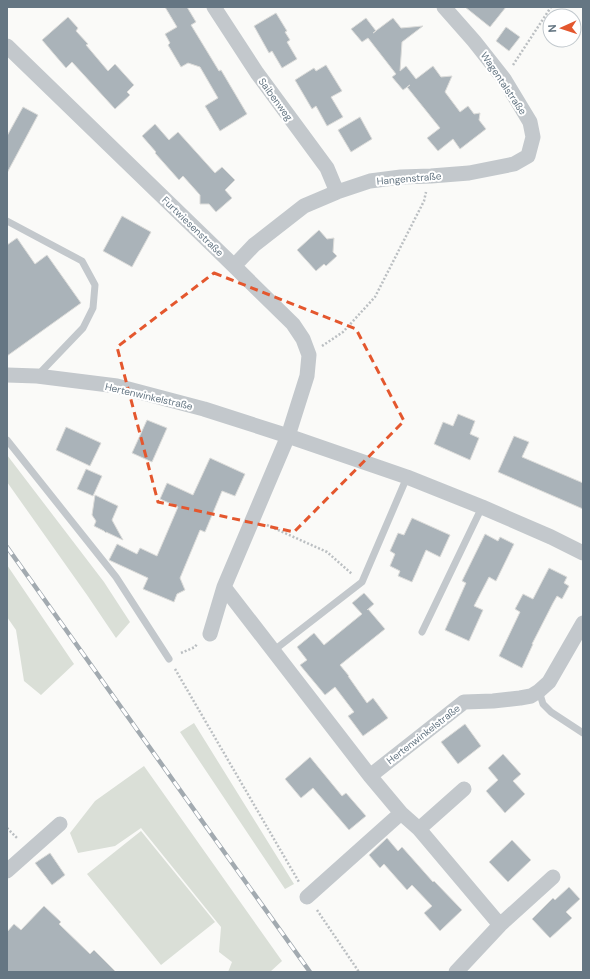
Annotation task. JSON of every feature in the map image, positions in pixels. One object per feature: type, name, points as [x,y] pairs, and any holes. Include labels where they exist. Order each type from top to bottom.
[{"type":"street","name":"Saibenweg","points":[[214,7],[257,73],[328,168],[337,192]]},
{"type":"street","name":"Wagentalstraße","points":[[444,7],[474,41],[504,79],[530,122],[533,137],[528,156],[514,164]]},
{"type":"street","name":"Furtwiesenstraße","points":[[7,46],[293,324],[303,339],[309,355],[307,376],[288,436]]},
{"type":"street","name":"Hangenstraße","points":[[234,266],[254,245],[304,206],[337,192],[370,181],[402,177],[469,173],[514,164]]},
{"type":"street","name":"Hertenwinkelstraße","points":[[7,375],[37,376],[117,386],[204,409],[407,477],[482,507],[551,537],[583,553]]},
{"type":"street","points":[[210,634],[224,587],[288,436]]},
{"type":"street","points":[[224,587],[370,776],[401,813],[419,829],[500,925]]},
{"type":"street","name":"Hertenwinkelstraße","points":[[370,776],[464,702],[520,698],[530,696],[539,691],[550,682],[583,623]]},
{"type":"street","points":[[419,829],[464,789]]},
{"type":"street","points":[[307,897],[401,813]]},
{"type":"street","points":[[7,871],[60,824]]},
{"type":"street","points":[[456,972],[500,925],[553,877]]},
{"type":"lane","points":[[7,221],[82,261],[95,285],[93,308],[83,328],[37,376]]},
{"type":"lane","points":[[7,440],[116,577],[169,659]]},
{"type":"lane","points":[[273,651],[362,582],[407,477]]},
{"type":"lane","points":[[422,632],[482,507]]},
{"type":"lane","points":[[539,691],[543,704],[551,712],[583,733]]},
{"type":"path","points":[[504,79],[552,7]]},
{"type":"path","points":[[309,355],[343,332],[375,297],[424,201],[431,176]]},
{"type":"path","points":[[253,519],[327,552],[362,582]]},
{"type":"path","points":[[210,634],[195,647],[169,659],[307,897],[359,972]]},
{"type":"highlighted area","points":[[214,273],[356,329],[404,421],[294,532],[158,502],[117,347]]},
{"type":"shaded area","points":[[7,455],[104,582],[130,622],[116,638],[7,482]]},
{"type":"shaded area","points":[[7,565],[74,664],[41,695],[24,681],[16,630],[7,617]]},
{"type":"shaded area","points":[[194,723],[294,884],[285,889],[180,732]]},
{"type":"shaded area","points":[[144,766],[282,961],[270,972],[228,972],[232,962],[219,952],[221,927],[141,828],[115,846],[78,853],[70,833],[95,801]]},
{"type":"shaded area","points":[[141,831],[215,922],[161,965],[87,874]]},
{"type":"building","points":[[165,7],[187,7],[196,22],[191,25],[219,71],[221,70],[247,114],[220,131],[205,106],[218,98],[200,67],[188,63],[181,67],[168,45],[170,43],[165,34],[177,27]]},
{"type":"building","points":[[465,7],[506,7],[490,27]]},
{"type":"building","points":[[276,13],[287,31],[285,32],[290,40],[287,42],[297,59],[282,68],[272,51],[269,53],[254,26]]},
{"type":"building","points":[[68,17],[78,28],[76,31],[88,44],[86,45],[108,71],[115,64],[134,85],[127,92],[130,95],[115,109],[72,62],[66,68],[42,40]]},
{"type":"building","points":[[366,18],[376,31],[393,18],[401,28],[423,26],[402,42],[400,71],[406,66],[416,79],[433,66],[441,77],[452,76],[445,92],[460,112],[468,106],[474,114],[480,113],[479,120],[486,129],[460,149],[453,139],[438,151],[427,138],[440,128],[407,87],[403,90],[392,77],[396,74],[368,38],[362,42],[351,29]]},
{"type":"building","points":[[506,27],[520,37],[509,51],[496,41]]},
{"type":"building","points":[[326,65],[342,91],[331,97],[343,117],[327,126],[316,106],[312,109],[295,80],[314,68],[316,71]]},
{"type":"building","points":[[23,107],[38,115],[7,173],[7,136]]},
{"type":"building","points":[[360,117],[372,139],[351,152],[338,130]]},
{"type":"building","points":[[155,124],[169,140],[178,132],[215,173],[222,167],[235,180],[225,190],[232,198],[216,212],[209,204],[200,204],[200,195],[183,176],[179,180],[142,136]]},
{"type":"building","points":[[122,216],[151,232],[132,267],[103,251]]},
{"type":"building","points":[[319,230],[327,239],[334,238],[333,252],[337,256],[326,266],[324,264],[316,271],[297,250]]},
{"type":"building","points":[[17,238],[35,264],[47,255],[81,303],[7,356],[7,245]]},
{"type":"building","points":[[458,414],[475,421],[470,434],[479,438],[470,460],[434,444],[443,422],[453,426]]},
{"type":"building","points":[[147,420],[167,428],[152,462],[132,453]]},
{"type":"building","points":[[66,427],[101,443],[90,466],[56,450]]},
{"type":"building","points":[[514,436],[529,442],[522,457],[583,483],[583,509],[498,472]]},
{"type":"building","points":[[210,458],[245,474],[235,496],[222,491],[205,532],[200,530],[180,578],[185,590],[177,594],[174,602],[143,589],[148,578],[109,560],[117,544],[137,554],[140,548],[157,556],[178,507],[160,499],[167,483],[193,495]]},
{"type":"building","points":[[86,469],[102,476],[93,496],[77,489]]},
{"type":"building","points":[[95,495],[118,506],[112,520],[123,540],[94,526],[96,521],[92,515]]},
{"type":"building","points":[[412,518],[450,535],[440,557],[426,550],[412,582],[398,576],[400,571],[390,566],[395,554],[390,551],[398,533],[404,535]]},
{"type":"building","points":[[485,534],[498,541],[500,537],[514,544],[496,581],[489,577],[474,606],[483,610],[469,641],[445,630],[466,583],[462,581]]},
{"type":"building","points":[[549,568],[567,577],[564,583],[569,586],[562,599],[557,596],[532,644],[522,668],[499,656],[520,612],[515,609],[523,594],[533,599]]},
{"type":"building","points":[[364,593],[374,604],[368,609],[385,629],[340,665],[367,703],[373,698],[388,718],[363,736],[348,716],[354,712],[335,687],[325,695],[300,665],[307,660],[297,647],[314,633],[324,645],[362,614],[352,603]]},
{"type":"building","points":[[465,724],[481,746],[458,764],[441,742]]},
{"type":"building","points":[[503,754],[521,774],[513,781],[525,794],[505,813],[486,791],[498,780],[488,768]]},
{"type":"building","points":[[310,757],[342,796],[346,793],[366,816],[349,830],[313,788],[301,798],[285,779]]},
{"type":"building","points":[[387,838],[398,851],[402,847],[433,882],[434,881],[462,910],[440,931],[424,913],[432,906],[412,885],[407,890],[384,864],[380,868],[369,855]]},
{"type":"building","points":[[512,840],[531,860],[508,882],[489,862]]},
{"type":"building","points":[[50,853],[65,875],[52,885],[35,863]]},
{"type":"building","points":[[569,887],[580,899],[566,912],[572,918],[550,938],[532,919],[553,898],[555,900]]},
{"type":"building","points":[[44,906],[61,922],[59,924],[90,954],[94,950],[116,972],[7,972],[7,932],[14,924],[21,930]]},
{"type":"railway","points":[[7,547],[310,972]]}]
